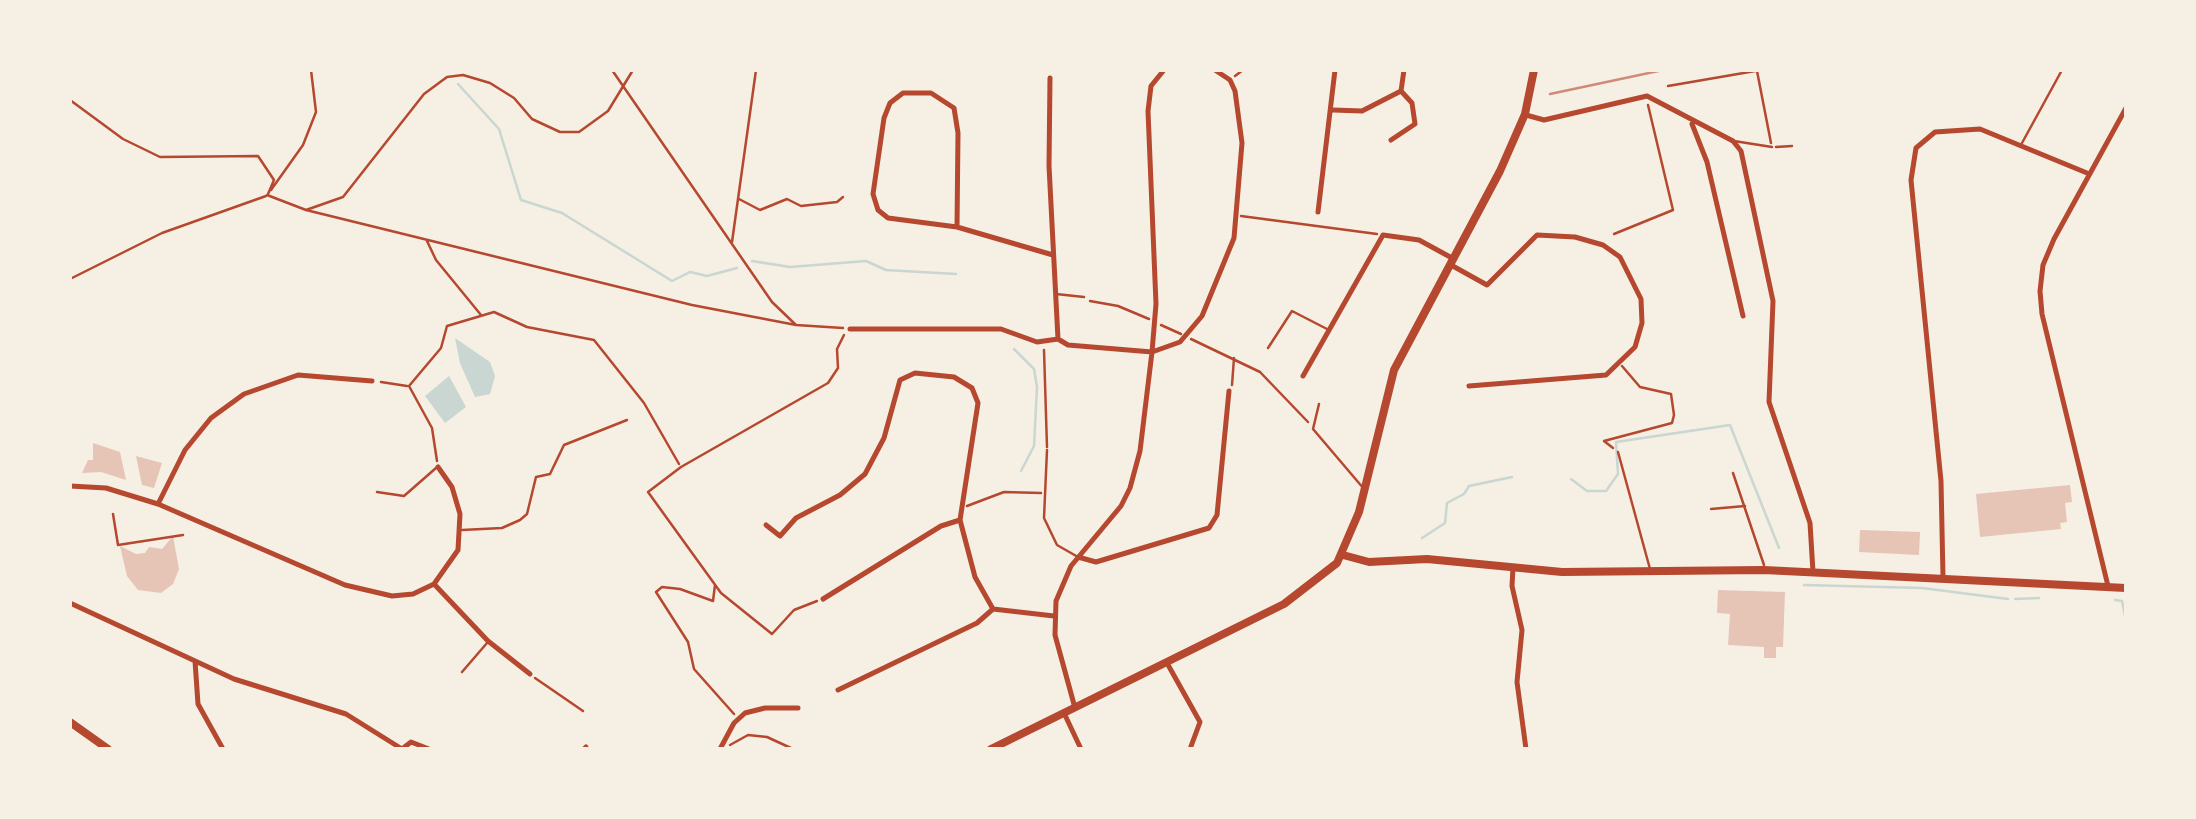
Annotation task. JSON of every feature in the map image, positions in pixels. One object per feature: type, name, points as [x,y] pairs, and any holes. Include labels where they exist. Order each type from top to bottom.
[{"type":"main road","points":[[992,749],[1297,597],[1343,555],[1365,490],[1394,370],[1525,114],[1534,70]]},
{"type":"main road","points":[[1343,555],[1362,561],[1415,559],[1650,571],[1764,570],[2126,588]]},
{"type":"main road","points":[[70,722],[108,749]]},
{"type":"street","points":[[1075,708],[1059,657],[1054,616],[1060,588],[1078,556],[1121,506],[1140,451],[1154,322],[1148,111],[1151,86],[1164,70]]},
{"type":"street","points":[[1058,338],[1068,345],[1152,352],[1180,342],[1202,316],[1227,262],[1238,215],[1242,143],[1230,80],[1215,70]]},
{"type":"street","points":[[1318,212],[1335,70]]},
{"type":"street","points":[[1401,91],[1404,70]]},
{"type":"street","points":[[1050,78],[1058,338]]},
{"type":"street","points":[[1332,110],[1362,111],[1401,91]]},
{"type":"street","points":[[1391,140],[1415,124],[1412,103],[1401,91]]},
{"type":"street","points":[[957,227],[958,134],[954,108],[931,92],[903,93],[890,104],[884,118],[875,204],[888,218],[957,227],[1053,255]]},
{"type":"street","points":[[1525,114],[1544,120],[1646,96],[1659,99],[1690,121],[1734,141],[1741,151],[1773,300],[1769,402],[1809,517],[1813,572]]},
{"type":"street","points":[[2108,586],[2040,303],[2048,251],[2087,173],[2126,108]]},
{"type":"street","points":[[1690,121],[1708,162],[1743,316]]},
{"type":"street","points":[[1943,577],[1941,481],[1911,180],[1918,144],[1935,132],[1967,128],[2022,144],[2087,173]]},
{"type":"street","points":[[1303,376],[1383,235],[1419,240],[1487,284],[1536,236],[1575,237],[1608,248],[1626,267],[1641,299],[1640,334],[1621,365],[1586,380],[1470,386]]},
{"type":"street","points":[[850,329],[1001,329],[1047,344],[1058,338]]},
{"type":"street","points":[[766,524],[780,536],[796,518],[840,495],[865,474],[884,438],[896,385],[915,373],[954,377],[976,395],[979,414],[960,520],[969,562],[993,609]]},
{"type":"street","points":[[158,504],[193,440],[211,418],[244,394],[306,374],[372,381]]},
{"type":"street","points":[[1078,556],[1096,562],[1208,528],[1218,515],[1229,391]]},
{"type":"street","points":[[70,486],[106,488],[158,504],[363,590],[402,595],[434,584],[453,561],[462,530],[456,498],[438,467]]},
{"type":"street","points":[[823,599],[941,526],[960,520]]},
{"type":"street","points":[[1513,567],[1512,586],[1522,630],[1517,682],[1526,749]]},
{"type":"street","points":[[434,584],[488,641],[530,674]]},
{"type":"street","points":[[70,602],[250,686],[346,714],[402,749],[411,742],[429,749]]},
{"type":"street","points":[[838,690],[977,623],[993,609],[1054,616]]},
{"type":"street","points":[[195,661],[198,704],[223,749]]},
{"type":"street","points":[[1167,663],[1199,718],[1198,734],[1190,749]]},
{"type":"street","points":[[722,745],[738,719],[754,709],[798,708]]},
{"type":"street","points":[[1064,713],[1082,749]]},
{"type":"lane","points":[[2022,144],[2062,70]]},
{"type":"lane","points":[[1734,141],[1772,147]]},
{"type":"lane","points":[[1056,294],[1084,297]]},
{"type":"lane","points":[[1268,348],[1292,311],[1329,330]]},
{"type":"lane","points":[[1319,404],[1313,427],[1365,490]]},
{"type":"lane","points":[[462,530],[502,528],[520,520],[526,514],[536,477],[550,474],[564,446],[627,420]]},
{"type":"lane","points":[[1047,450],[1042,493],[1050,534],[1062,548],[1078,556]]},
{"type":"lane","points":[[1618,452],[1650,571]]},
{"type":"lane","points":[[377,492],[404,496],[438,467]]},
{"type":"lane","points":[[1732,472],[1762,551],[1764,570]]},
{"type":"lane","points":[[1711,509],[1746,506]]},
{"type":"lane","points":[[462,672],[488,641]]},
{"type":"path","points":[[70,280],[162,233],[268,195],[303,145],[316,112],[311,70]]},
{"type":"path","points":[[612,70],[772,302],[796,326]]},
{"type":"path","points":[[306,210],[343,197],[424,94],[446,76],[463,75],[490,83],[514,98],[532,119],[560,132],[579,132],[608,111],[633,70]]},
{"type":"path","points":[[732,244],[756,70]]},
{"type":"path","points":[[1230,80],[1244,70]]},
{"type":"path","points":[[1668,86],[1759,70],[1772,147],[1792,146]]},
{"type":"path","points":[[1614,234],[1674,210],[1646,96]]},
{"type":"path","points":[[70,100],[123,139],[160,157],[258,156],[274,180],[268,195]]},
{"type":"path","points":[[268,195],[306,210],[727,313],[796,326],[850,329]]},
{"type":"path","points":[[739,199],[760,210],[788,199],[801,206],[837,202],[843,197]]},
{"type":"path","points":[[1312,227],[1318,212]]},
{"type":"path","points":[[1238,215],[1383,235]]},
{"type":"path","points":[[427,239],[436,260],[482,316]]},
{"type":"path","points":[[1084,297],[1182,334]]},
{"type":"path","points":[[409,386],[442,348],[447,326],[482,316],[503,314],[527,328],[594,340],[644,404],[681,466]]},
{"type":"path","points":[[823,599],[794,610],[772,634],[715,585],[648,492],[681,466],[828,383],[838,368],[841,338],[850,329]]},
{"type":"path","points":[[1191,339],[1260,372],[1313,427]]},
{"type":"path","points":[[1047,344],[1047,450]]},
{"type":"path","points":[[1229,391],[1234,358]]},
{"type":"path","points":[[1610,447],[1604,441],[1672,423],[1674,415],[1672,394],[1640,388],[1621,365]]},
{"type":"path","points":[[372,381],[409,386]]},
{"type":"path","points":[[409,386],[432,428],[438,467]]},
{"type":"path","points":[[965,506],[1004,492],[1042,493]]},
{"type":"path","points":[[113,514],[118,545],[182,535]]},
{"type":"path","points":[[715,585],[713,601],[680,589],[662,587],[656,592],[688,642],[694,669],[738,719]]},
{"type":"path","points":[[530,674],[584,711]]},
{"type":"path","points":[[722,745],[732,745],[748,735],[767,737],[793,749]]},
{"type":"shaded area","points":[[455,338],[490,362],[495,376],[490,394],[475,397],[460,363]]},
{"type":"shaded area","points":[[449,376],[466,407],[445,423],[425,396]]},
{"type":"building","points":[[93,443],[120,452],[126,480],[101,472],[82,473],[88,460],[93,460]]},
{"type":"building","points":[[136,456],[162,463],[154,488],[142,485]]},
{"type":"building","points":[[2070,485],[2072,502],[2065,503],[2067,522],[2060,523],[2061,529],[1980,537],[1976,494]]},
{"type":"building","points":[[1860,530],[1920,532],[1919,555],[1859,552]]},
{"type":"building","points":[[173,536],[179,569],[173,584],[161,593],[138,590],[127,576],[120,546],[136,554],[145,553],[149,547],[162,549]]},
{"type":"building","points":[[1718,590],[1785,592],[1783,647],[1776,647],[1776,658],[1764,658],[1764,647],[1728,645],[1730,614],[1717,613]]},
{"type":"waterway","points":[[458,84],[499,129],[521,200],[562,213],[672,281],[690,272],[707,276],[737,268]]},
{"type":"waterway","points":[[752,261],[790,267],[866,261],[886,270],[956,274]]},
{"type":"waterway","points":[[1014,349],[1034,369],[1037,387],[1034,446],[1021,471]]},
{"type":"waterway","points":[[1571,479],[1587,491],[1606,491],[1618,474],[1616,442],[1730,425],[1779,548]]},
{"type":"waterway","points":[[1422,538],[1445,523],[1447,503],[1464,494],[1469,486],[1512,477]]},
{"type":"waterway","points":[[1804,585],[1922,588],[2008,599]]},
{"type":"waterway","points":[[2015,599],[2039,598]]},
{"type":"waterway","points":[[2115,600],[2122,601],[2126,621]]},
{"type":"railway","points":[[1550,94],[1663,70]]}]
